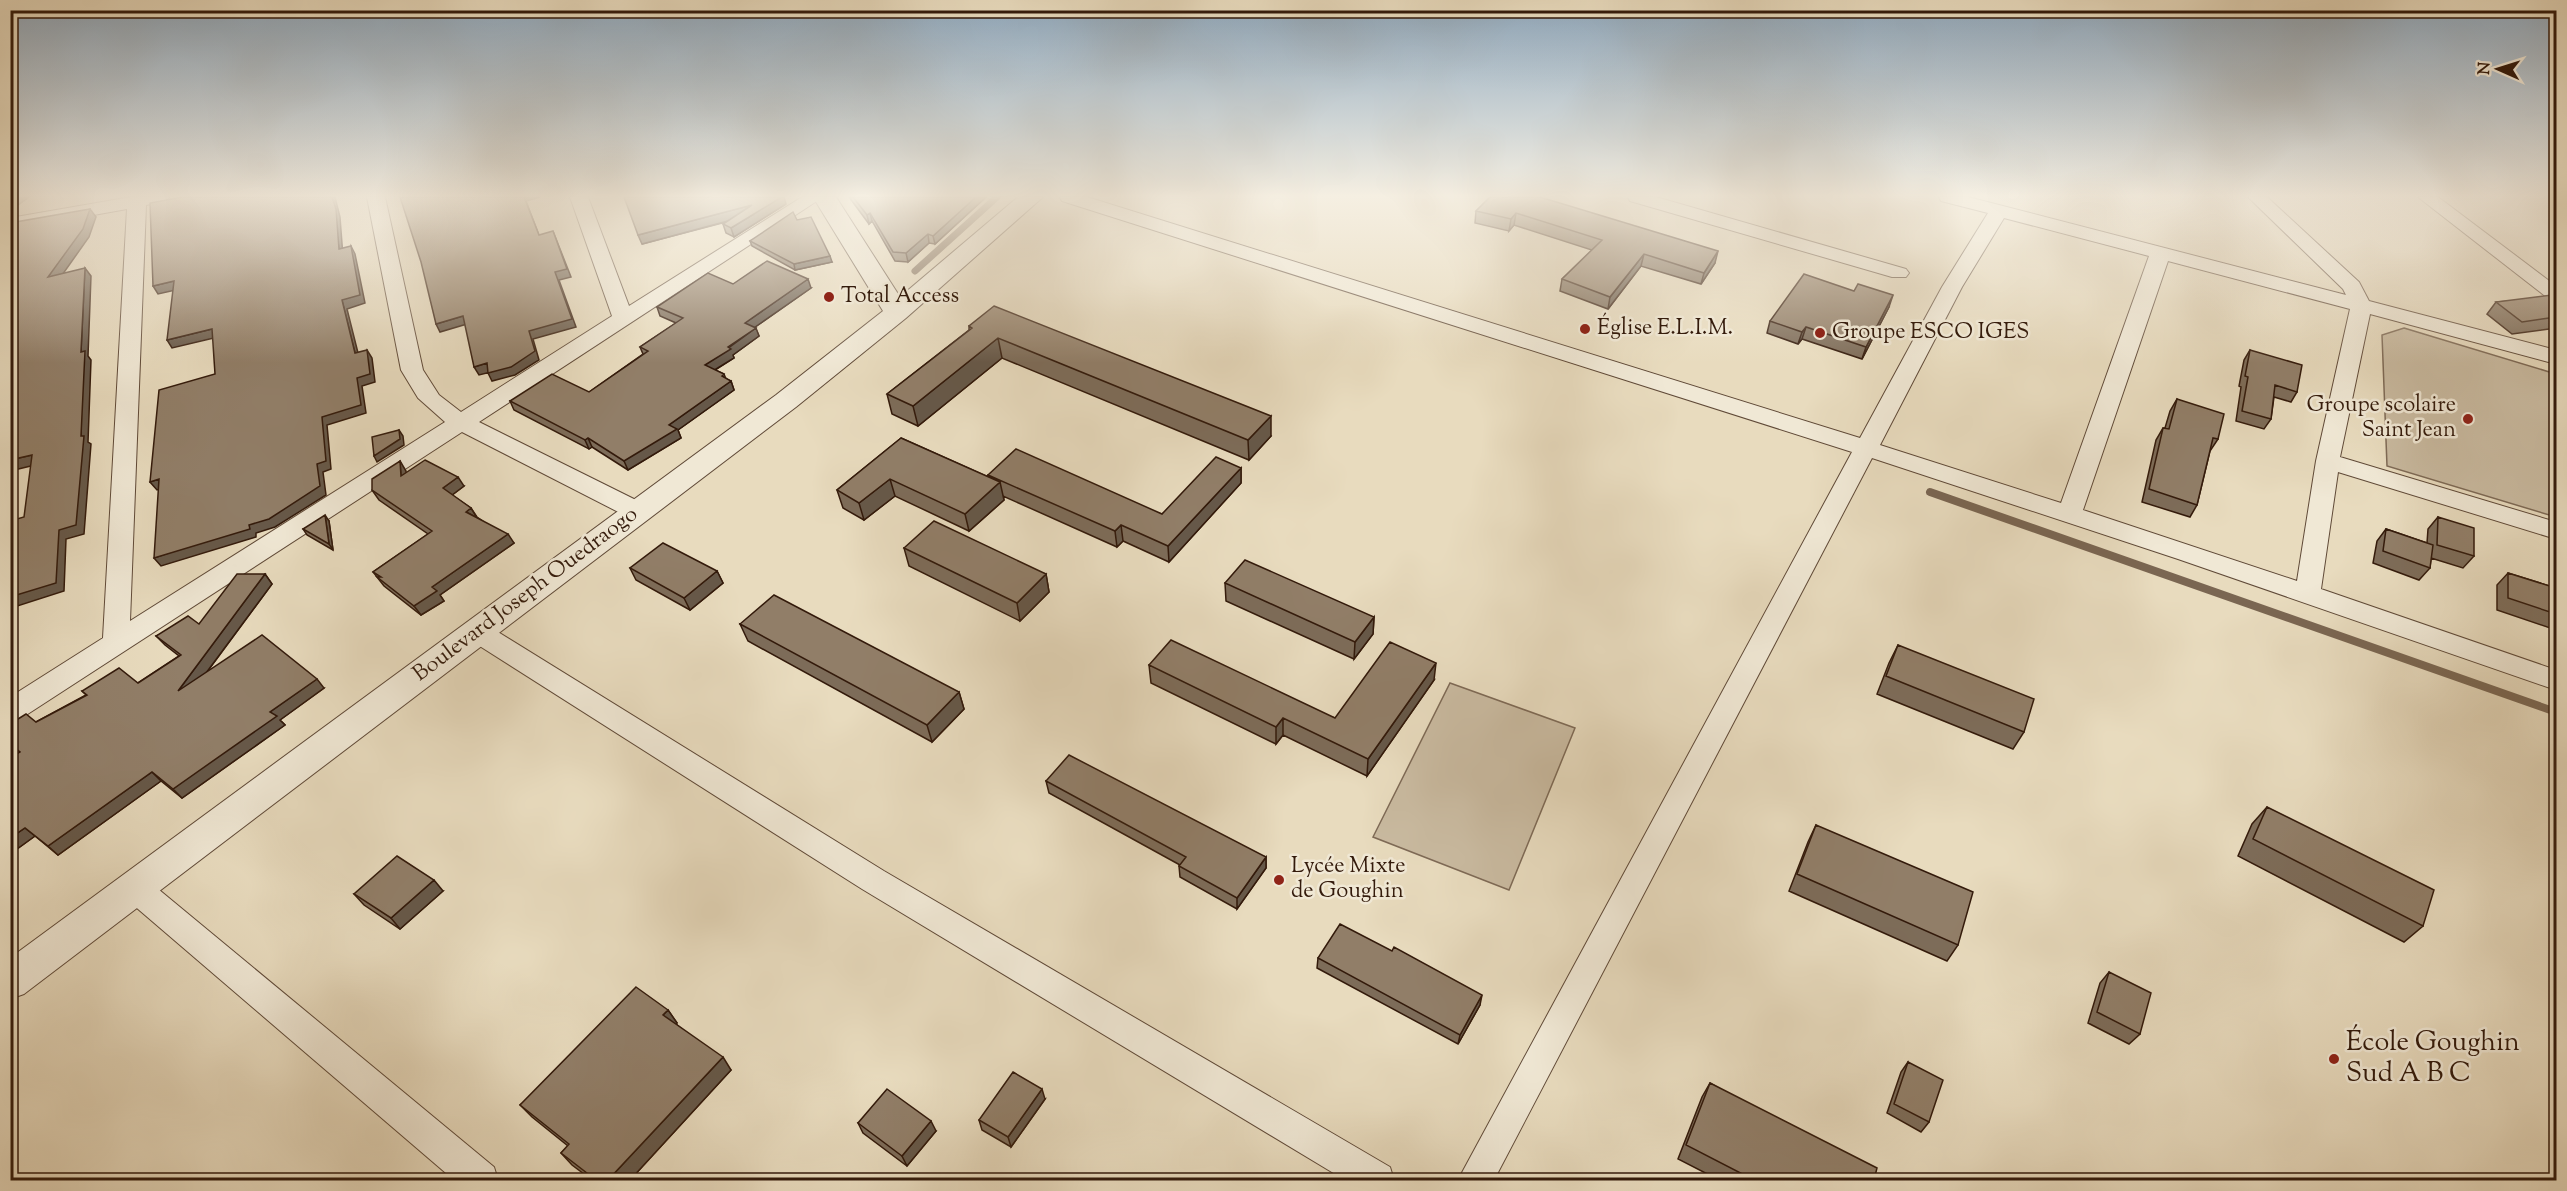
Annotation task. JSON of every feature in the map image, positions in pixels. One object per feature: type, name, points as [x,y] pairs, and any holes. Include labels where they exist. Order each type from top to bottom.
[{"type":"street","points":[[117,644],[136,253]]},
{"type":"street","points":[[388,253],[412,370],[420,388],[434,405],[460,422],[639,512]]},
{"type":"street","points":[[600,253],[623,316]]},
{"type":"street","points":[[10,711],[724,253]]},
{"type":"street","points":[[860,253],[897,313]]},
{"type":"street","name":"Boulevard Joseph Ouedraogo","points":[[10,981],[476,631],[639,512],[897,313],[966,253]]},
{"type":"street","points":[[1249,253],[2070,512],[2308,591],[2556,680]]},
{"type":"street","points":[[1830,253],[1899,273]]},
{"type":"street","points":[[1476,1180],[1971,253]]},
{"type":"street","points":[[2155,253],[2556,357]]},
{"type":"street","points":[[2308,591],[2328,461],[2361,306],[2352,286],[2317,253]]},
{"type":"street","points":[[2510,253],[2547,278],[2556,295]]},
{"type":"street","points":[[2070,512],[2160,254]]},
{"type":"street","points":[[2328,461],[2556,531]]},
{"type":"street","points":[[476,631],[873,880],[1377,1180]]},
{"type":"street","points":[[135,888],[481,1180]]},
{"type":"shaded area","name":"Groupe scolaire Saint Jean","points":[[2404,328],[2556,374],[2556,517],[2387,466],[2382,335]]},
{"type":"shaded area","points":[[1450,683],[1575,728],[1509,890],[1373,837]]},
{"type":"building","points":[[10,253],[66,253],[48,277],[85,268],[81,352],[85,351],[81,436],[84,436],[76,525],[59,530],[56,583],[10,597],[10,521],[24,517],[32,455],[10,460]]},
{"type":"building","points":[[152,253],[352,253],[360,295],[342,300],[355,353],[367,350],[370,374],[357,378],[361,405],[322,417],[326,461],[317,464],[320,486],[269,519],[249,525],[250,529],[154,558],[159,479],[150,482],[159,390],[215,374],[212,329],[167,340],[174,281],[153,286]]},
{"type":"building","points":[[418,253],[561,253],[567,269],[555,272],[572,319],[529,331],[535,351],[511,367],[488,373],[487,363],[474,367],[463,316],[436,324]]},
{"type":"building","points":[[772,253],[828,253],[830,256],[794,264]]},
{"type":"building","points":[[1589,253],[1717,253],[1704,273],[1644,254],[1610,297],[1562,279]]},
{"type":"building","points":[[767,261],[808,279],[745,323],[756,328],[728,347],[731,349],[705,365],[724,374],[722,376],[731,381],[669,425],[677,429],[624,461],[588,438],[585,440],[510,401],[552,374],[589,392],[648,351],[640,347],[683,318],[657,307],[708,273],[733,284]]},
{"type":"building","points":[[1804,274],[1854,291],[1858,284],[1893,295],[1866,347],[1806,327],[1802,332],[1770,321]]},
{"type":"building","points":[[2552,295],[2556,298],[2556,317],[2522,322],[2496,302]]},
{"type":"building","points":[[994,306],[1271,416],[1248,440],[998,338],[913,406],[887,394],[972,328],[969,326]]},
{"type":"building","points":[[2250,350],[2302,365],[2297,392],[2275,385],[2271,419],[2242,411]]},
{"type":"building","points":[[2177,399],[2224,414],[2218,439],[2213,438],[2197,505],[2149,489],[2163,428],[2169,429]]},
{"type":"building","points":[[399,430],[400,439],[374,456],[372,437]]},
{"type":"building","points":[[901,438],[1000,482],[965,514],[890,479],[859,503],[837,490]]},
{"type":"building","points":[[1016,449],[1162,514],[1216,457],[1241,468],[1168,546],[1121,525],[1115,531],[988,475]]},
{"type":"building","points":[[425,460],[458,477],[443,488],[471,508],[466,512],[508,534],[432,587],[437,591],[414,606],[373,572],[432,531],[372,490],[372,479],[400,461],[401,476]]},
{"type":"building","points":[[325,515],[329,544],[303,529]]},
{"type":"building","points":[[2438,517],[2474,528],[2474,556],[2437,545]]},
{"type":"building","points":[[934,521],[1046,574],[1017,603],[904,548]]},
{"type":"building","points":[[2386,529],[2433,545],[2430,568],[2383,551]]},
{"type":"building","points":[[663,543],[717,571],[684,598],[630,568]]},
{"type":"building","points":[[1245,560],[1374,617],[1355,642],[1225,583]]},
{"type":"building","points":[[2508,573],[2556,588],[2556,614],[2508,598]]},
{"type":"building","points":[[237,574],[265,574],[178,691],[262,635],[317,679],[270,712],[277,716],[173,789],[152,772],[48,846],[25,828],[10,838],[10,758],[20,752],[10,744],[10,724],[26,714],[36,722],[87,695],[82,691],[119,668],[138,683],[181,655],[156,636],[188,616],[199,624]]},
{"type":"building","points":[[774,595],[959,692],[927,725],[740,624]]},
{"type":"building","points":[[1171,640],[1335,718],[1390,642],[1436,663],[1368,759],[1283,718],[1276,727],[1149,665]]},
{"type":"building","points":[[1898,645],[2034,699],[2024,732],[1886,676]]},
{"type":"building","points":[[1069,755],[1266,857],[1237,898],[1179,866],[1186,857],[1046,781]]},
{"type":"building","points":[[2267,807],[2434,890],[2423,926],[2253,839]]},
{"type":"building","points":[[1816,825],[1973,892],[1958,945],[1797,874]]},
{"type":"building","points":[[397,856],[434,880],[391,918],[354,894]]},
{"type":"building","points":[[1340,924],[1392,951],[1394,947],[1482,995],[1460,1035],[1318,958]]},
{"type":"building","points":[[2109,972],[2151,993],[2140,1034],[2097,1012]]},
{"type":"building","points":[[636,987],[668,1010],[663,1015],[723,1057],[608,1180],[596,1180],[561,1153],[569,1144],[520,1105]]},
{"type":"building","points":[[1908,1062],[1943,1080],[1929,1122],[1894,1104]]},
{"type":"building","points":[[1013,1072],[1042,1089],[1008,1137],[979,1120]]},
{"type":"building","points":[[1710,1083],[1877,1168],[1874,1180],[1754,1180],[1686,1145]]},
{"type":"building","points":[[887,1089],[931,1121],[902,1156],[858,1123]]},
{"type":"waterway","points":[[915,271],[935,253]]},
{"type":"waterway","points":[[1930,492],[2556,712]]},
{"type":"place","name":"Total Access","points":[[829,297]]},
{"type":"place","name":"Église E.L.I.M.","points":[[1585,329]]},
{"type":"place","name":"Groupe ESCO IGES","points":[[1820,333]]},
{"type":"place","name":"Groupe scolaire Saint Jean","points":[[2468,419]]},
{"type":"place","name":"Lycée Mixte de Goughin","points":[[1279,880]]},
{"type":"place","name":"École Goughin Sud A B C","points":[[2334,1059]]}]
